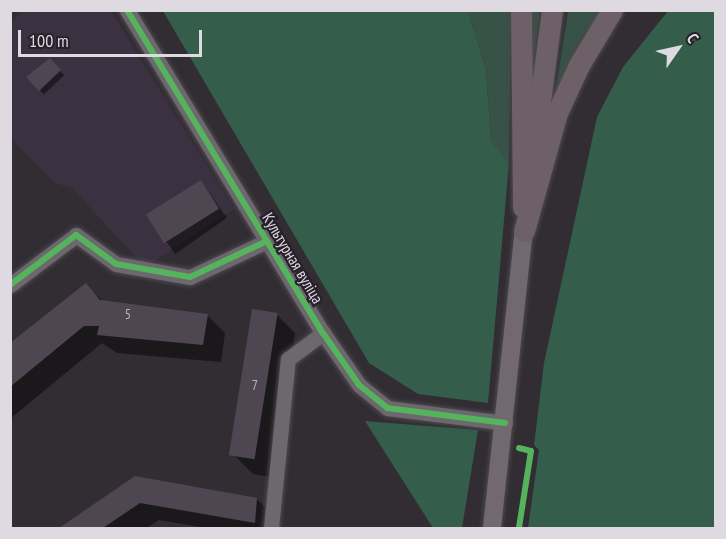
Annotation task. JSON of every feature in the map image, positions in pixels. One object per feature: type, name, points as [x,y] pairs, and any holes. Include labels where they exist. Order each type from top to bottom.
[{"type":"highway","points":[[521,10],[524,231]]},
{"type":"highway","points":[[524,231],[552,10]]},
{"type":"highway","points":[[524,231],[557,113],[579,65],[612,10]]},
{"type":"main road","points":[[492,528],[524,231]]},
{"type":"street","name":"Культурная вуліца","points":[[127,10],[323,333],[359,386],[387,408],[505,423]]},
{"type":"street","points":[[10,285],[76,235],[116,264],[190,277],[267,241]]},
{"type":"street","points":[[271,528],[288,359],[323,333]]},
{"type":"shaded area","points":[[23,11],[111,11],[234,209],[145,267],[72,188],[55,183],[11,139],[10,24]]},
{"type":"green space","points":[[163,11],[468,11],[486,69],[491,142],[509,163],[488,403],[418,394],[369,363]]},
{"type":"green space","points":[[468,11],[511,11],[509,163],[491,143],[486,69]]},
{"type":"green space","points":[[527,11],[540,11],[532,76]]},
{"type":"green space","points":[[568,11],[602,11],[554,101]]},
{"type":"green space","points":[[668,11],[715,11],[715,528],[528,528],[539,450],[534,445],[544,363],[597,117],[623,67]]},
{"type":"green space","points":[[365,421],[478,430],[462,528],[433,528]]},
{"type":"building","points":[[50,58],[61,70],[39,91],[26,77]]},
{"type":"building","points":[[201,180],[219,209],[164,243],[146,214]]},
{"type":"building","points":[[86,283],[100,300],[208,314],[203,345],[97,335],[99,326],[84,326],[10,387],[10,343]]},
{"type":"building","points":[[252,309],[278,313],[255,459],[229,455]]},
{"type":"building","points":[[135,476],[257,498],[255,523],[140,503],[103,528],[59,528]]},
{"type":"cycle path","points":[[127,10],[323,333],[359,385],[387,408],[505,423]]},
{"type":"cycle path","points":[[10,285],[76,235],[116,264],[190,277],[267,241]]},
{"type":"cycle path","points":[[519,448],[531,451],[519,528]]}]
